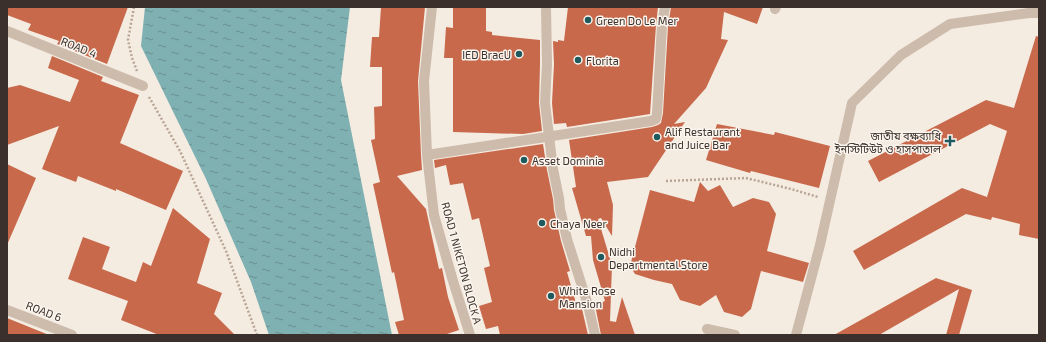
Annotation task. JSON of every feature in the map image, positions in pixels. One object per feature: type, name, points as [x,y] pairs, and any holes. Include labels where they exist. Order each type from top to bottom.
[{"type":"street","name":"ROAD 1 NIKETON BLOCK A","points":[[432,7],[424,81],[427,155],[434,215],[470,335]]},
{"type":"street","points":[[546,7],[547,64],[545,103],[553,169],[567,239],[588,305],[595,335]]},
{"type":"street","points":[[427,155],[656,119],[662,25],[665,7]]},
{"type":"street","points":[[796,335],[820,245],[852,103],[901,56],[950,24],[1029,13],[1039,14]]},
{"type":"street","name":"ROAD 4","points":[[7,31],[143,86]]},
{"type":"street","name":"ROAD 6","points":[[7,310],[72,335]]},
{"type":"street","points":[[707,329],[735,335]]},
{"type":"path","points":[[134,7],[128,40],[132,58],[143,86],[180,151],[226,250],[257,335]]},
{"type":"path","points":[[666,181],[746,178],[791,189],[830,201]]},
{"type":"water","points":[[145,7],[350,7],[341,80],[392,335],[269,335],[251,282],[206,179],[141,46]]},
{"type":"building","points":[[7,7],[128,7],[107,64],[57,44],[59,41],[28,30],[31,24],[7,15]]},
{"type":"building","points":[[381,7],[425,7],[418,81],[422,170],[397,176],[426,209],[439,269],[442,268],[448,297],[459,330],[444,335],[399,335],[395,322],[404,320],[394,272],[392,273],[373,184],[380,182],[371,140],[375,139],[374,107],[382,106],[382,67],[370,67],[372,37],[379,37]]},
{"type":"building","points":[[453,7],[486,7],[486,31],[492,32],[492,35],[540,40],[539,103],[542,131],[523,134],[453,132],[453,58],[444,58],[446,27],[453,28]]},
{"type":"building","points":[[568,7],[658,7],[650,114],[567,127],[566,123],[554,124],[552,103],[554,64],[553,41],[564,41]]},
{"type":"building","points":[[671,7],[763,7],[757,24],[724,12],[721,39],[728,40],[706,88],[674,124],[685,122],[648,177],[607,182],[613,205],[612,236],[601,218],[598,219],[612,265],[610,321],[616,322],[622,297],[635,335],[601,335],[595,305],[605,301],[593,260],[591,236],[586,236],[572,188],[576,187],[569,140],[652,127],[661,123],[663,113],[668,26]]},
{"type":"building","points":[[1036,36],[1039,37],[1039,239],[1019,235],[1020,224],[992,217],[991,220],[966,214],[864,270],[853,251],[962,188],[987,197],[1007,131],[990,124],[879,182],[868,161],[986,100],[1014,108]]},
{"type":"building","points":[[52,56],[103,77],[101,81],[139,95],[120,143],[183,171],[166,210],[116,189],[116,191],[78,176],[76,182],[42,169],[59,126],[7,145],[7,88],[20,85],[70,102],[79,80],[48,68]]},
{"type":"building","points":[[717,124],[774,135],[775,132],[830,146],[819,188],[751,171],[750,173],[706,160]]},
{"type":"building","points":[[543,144],[554,210],[570,271],[567,272],[578,310],[582,309],[588,335],[500,335],[498,326],[486,329],[479,306],[492,302],[484,268],[490,266],[479,218],[472,220],[463,183],[450,185],[446,165],[435,168],[434,160]]},
{"type":"building","points":[[7,164],[36,178],[7,245]]},
{"type":"building","points":[[700,182],[708,191],[720,185],[733,207],[753,198],[769,202],[776,214],[767,251],[809,263],[803,282],[761,271],[751,309],[742,317],[724,312],[716,295],[700,306],[680,300],[672,284],[635,274],[630,266],[650,190],[694,202]]},
{"type":"building","points":[[173,208],[210,239],[197,283],[222,293],[214,314],[235,335],[159,335],[121,320],[128,301],[68,279],[83,237],[110,247],[102,269],[136,282],[143,262],[151,266]]},
{"type":"building","points":[[936,278],[972,290],[959,335],[946,335],[959,289],[879,335],[834,335]]},
{"type":"building","points":[[7,318],[49,335],[7,335]]},
{"type":"place","name":"Green Do Le Mer","points":[[588,20]]},
{"type":"place","name":"IED BracU","points":[[519,54]]},
{"type":"place","name":"Florita","points":[[578,60]]},
{"type":"place","name":"Alif Restaurant and Juice Bar","points":[[657,137]]},
{"type":"place","name":"জাতীয় বক্ষব্যাধি ইনস্টিটিউট ও হাসপাতাল","points":[[950,141]]},
{"type":"place","name":"Asset Dominia","points":[[524,160]]},
{"type":"place","name":"Chaya Neer","points":[[542,223]]},
{"type":"place","name":"Nidhi Departmental Store","points":[[601,257]]},
{"type":"place","name":"White Rose Mansion","points":[[551,296]]}]
